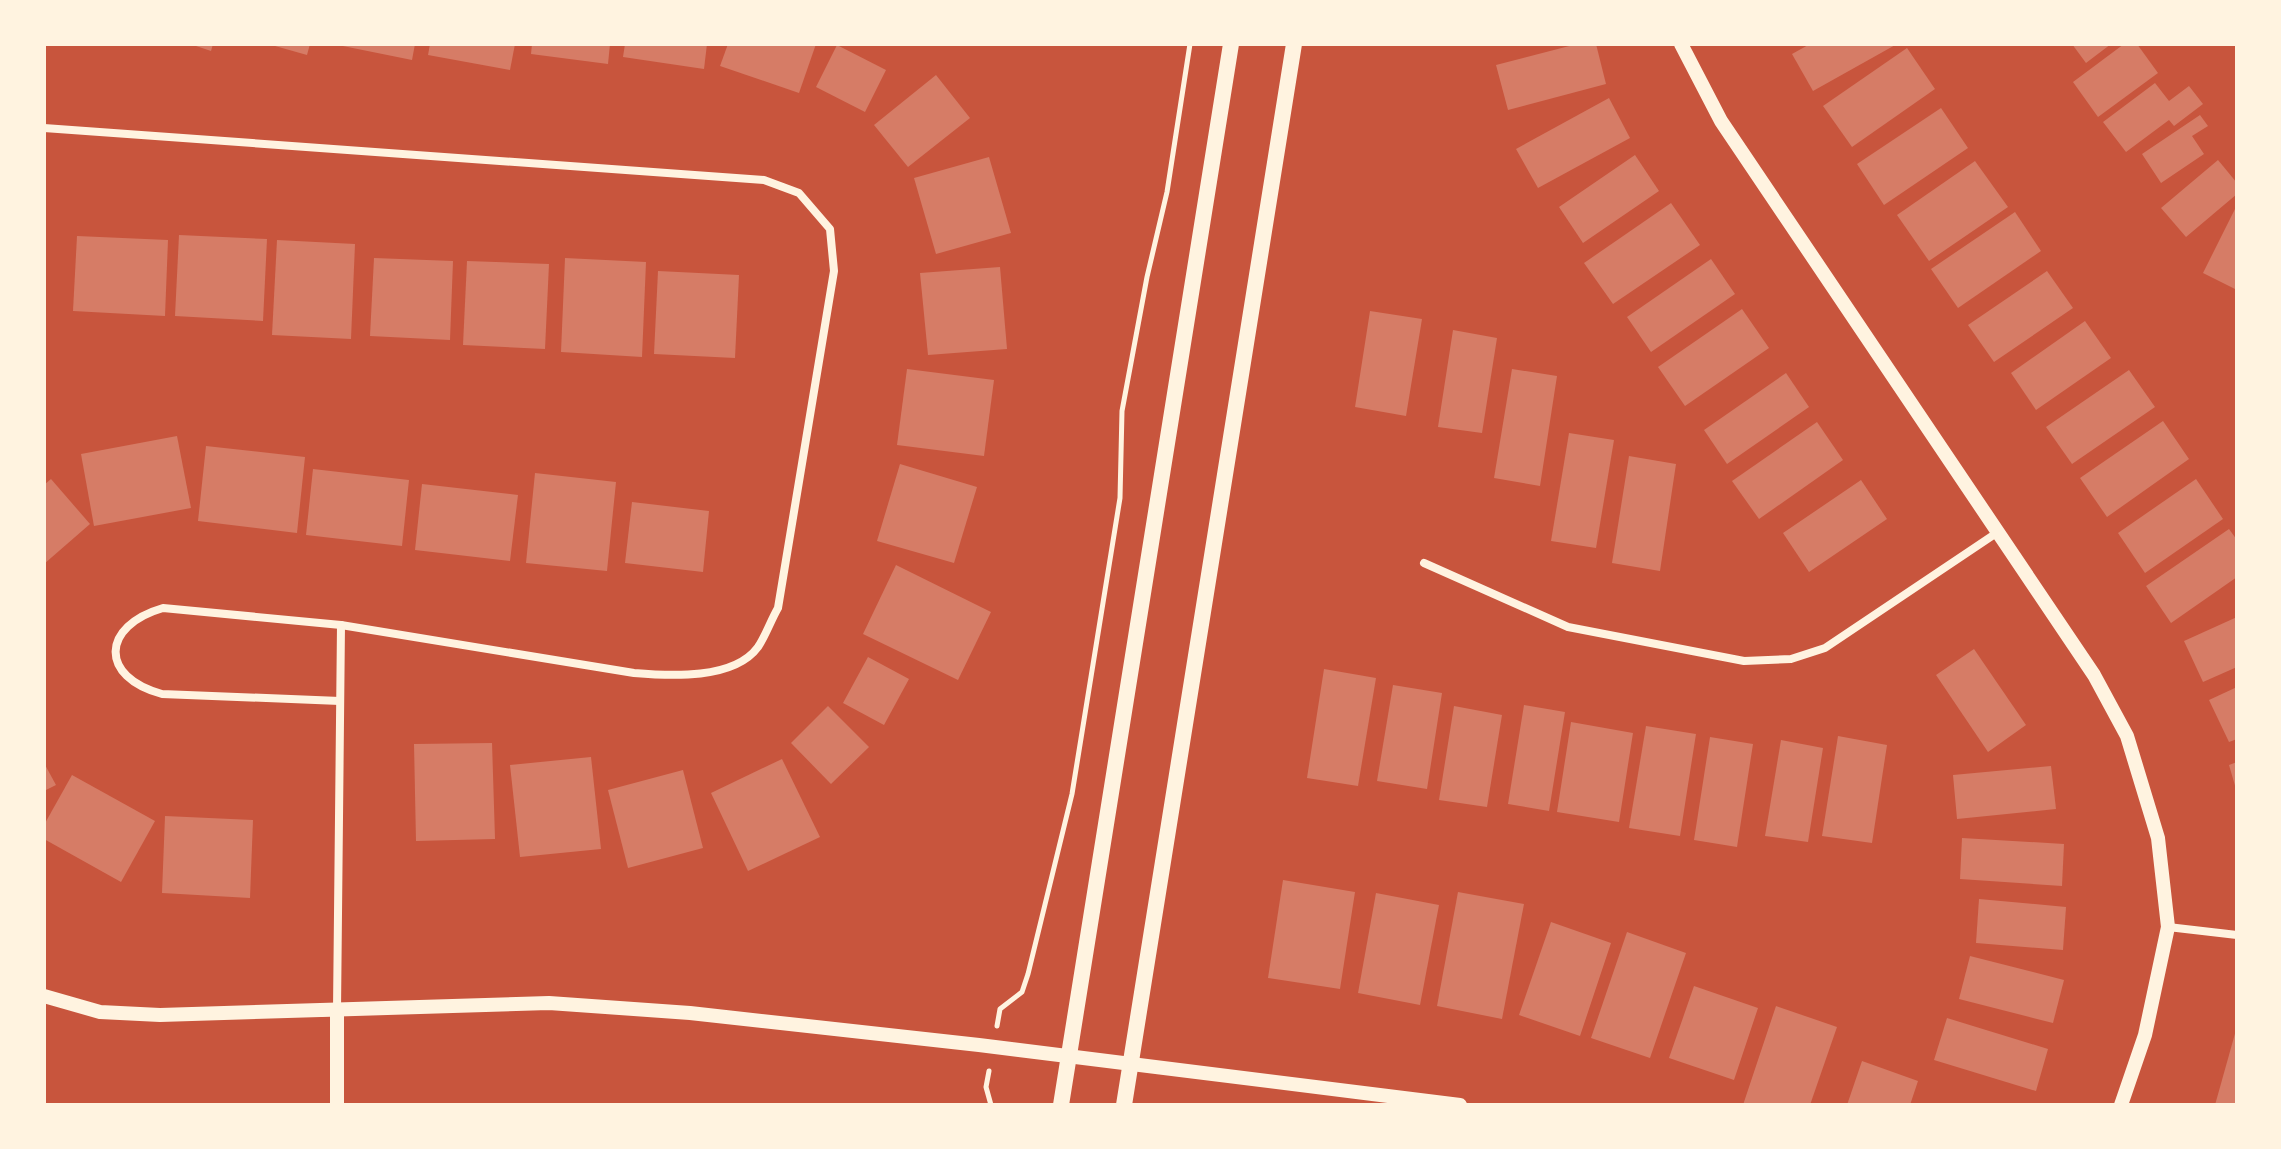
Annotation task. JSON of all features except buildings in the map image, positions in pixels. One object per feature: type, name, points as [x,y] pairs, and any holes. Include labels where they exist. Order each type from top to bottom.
[{"type":"main road","points":[[1061,1105],[1231,44]]},
{"type":"main road","points":[[1124,1105],[1294,44]]},
{"type":"street","points":[[1681,44],[1721,121],[2094,675],[2127,736],[2158,838],[2168,927],[2145,1035],[2121,1105]]},
{"type":"street","points":[[44,128],[764,180],[799,193],[830,229],[834,271],[778,608],[756,649],[719,671],[677,676],[634,673],[341,625],[163,608],[138,615],[119,633],[115,653],[124,673],[140,688],[162,694],[340,701]]},
{"type":"street","points":[[1424,563],[1568,627],[1744,661],[1791,659],[1825,648],[1998,532]]},
{"type":"street","points":[[337,1105],[341,625]]},
{"type":"street","points":[[2168,927],[2237,935]]},
{"type":"street","points":[[44,996],[115,1013],[549,1003],[690,1013],[1460,1105]]},
{"type":"path","points":[[1000,1009],[1022,992],[1072,794],[1120,498],[1122,411],[1147,277],[1167,192],[1190,44]]},
{"type":"path","points":[[986,1087],[991,1105]]}]
